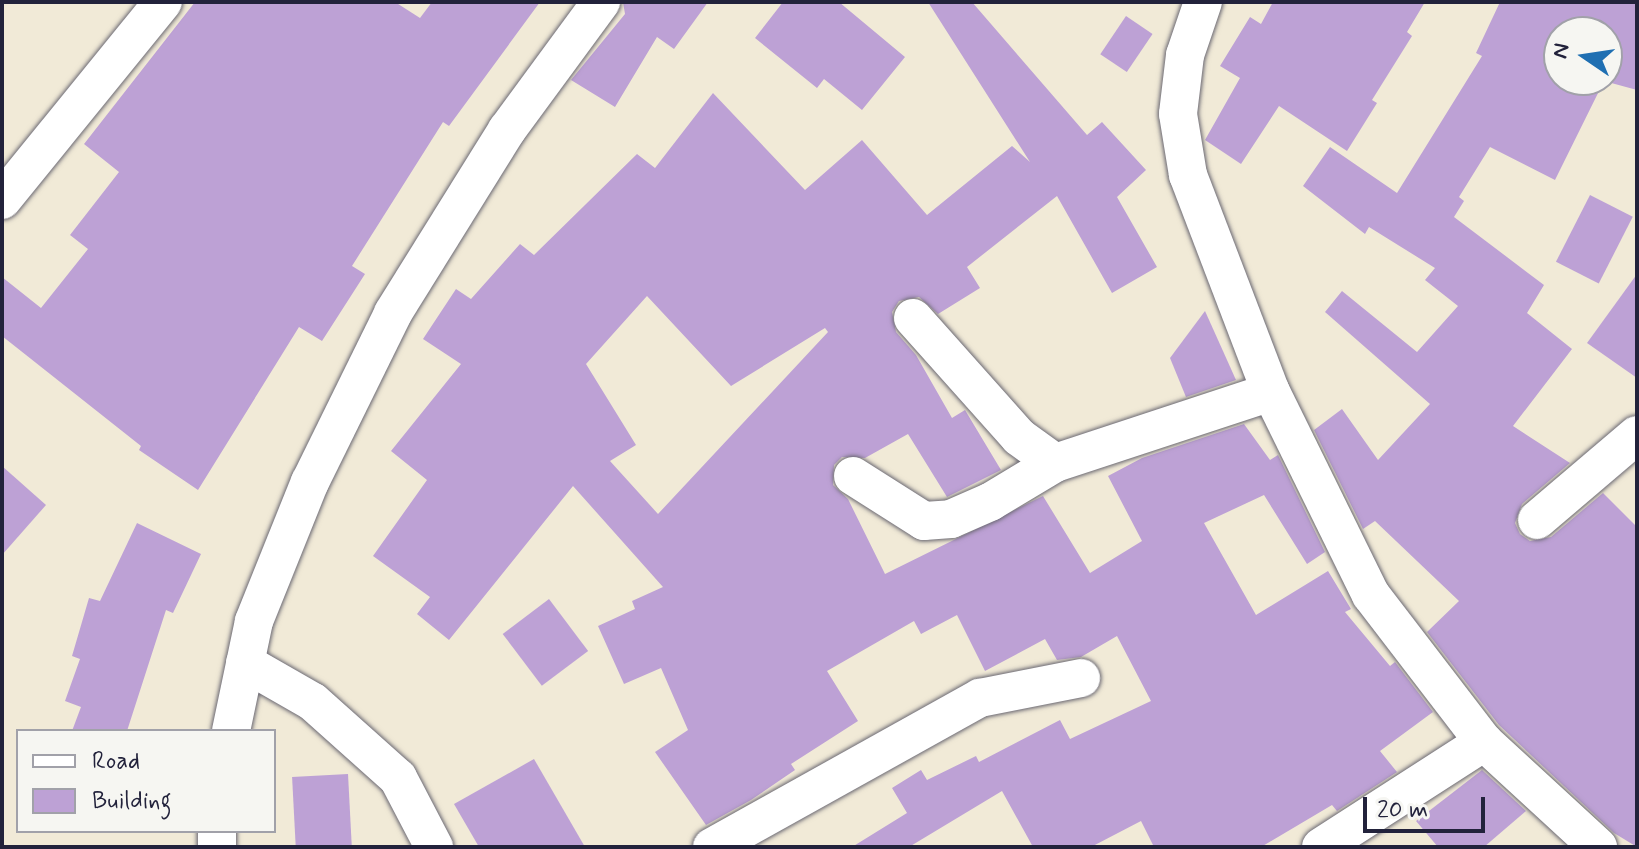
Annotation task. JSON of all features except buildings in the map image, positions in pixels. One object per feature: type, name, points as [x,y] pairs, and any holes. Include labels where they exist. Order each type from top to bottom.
[{"type":"street","points":[[2,200],[163,2]]},
{"type":"street","points":[[231,729],[254,621],[310,482],[393,313],[507,130],[601,2]]},
{"type":"street","points":[[1203,2],[1185,55],[1178,114],[1188,175],[1271,392],[1371,595],[1484,742],[1598,847]]},
{"type":"street","points":[[913,318],[1019,437],[1055,463]]},
{"type":"street","points":[[853,476],[924,521],[951,519],[990,502],[1055,463],[1271,392]]},
{"type":"street","points":[[1537,520],[1637,435]]},
{"type":"street","points":[[245,663],[313,702],[398,778],[434,847]]},
{"type":"street","points":[[712,847],[980,698],[1081,678]]},
{"type":"street","points":[[1321,847],[1484,742]]}]
